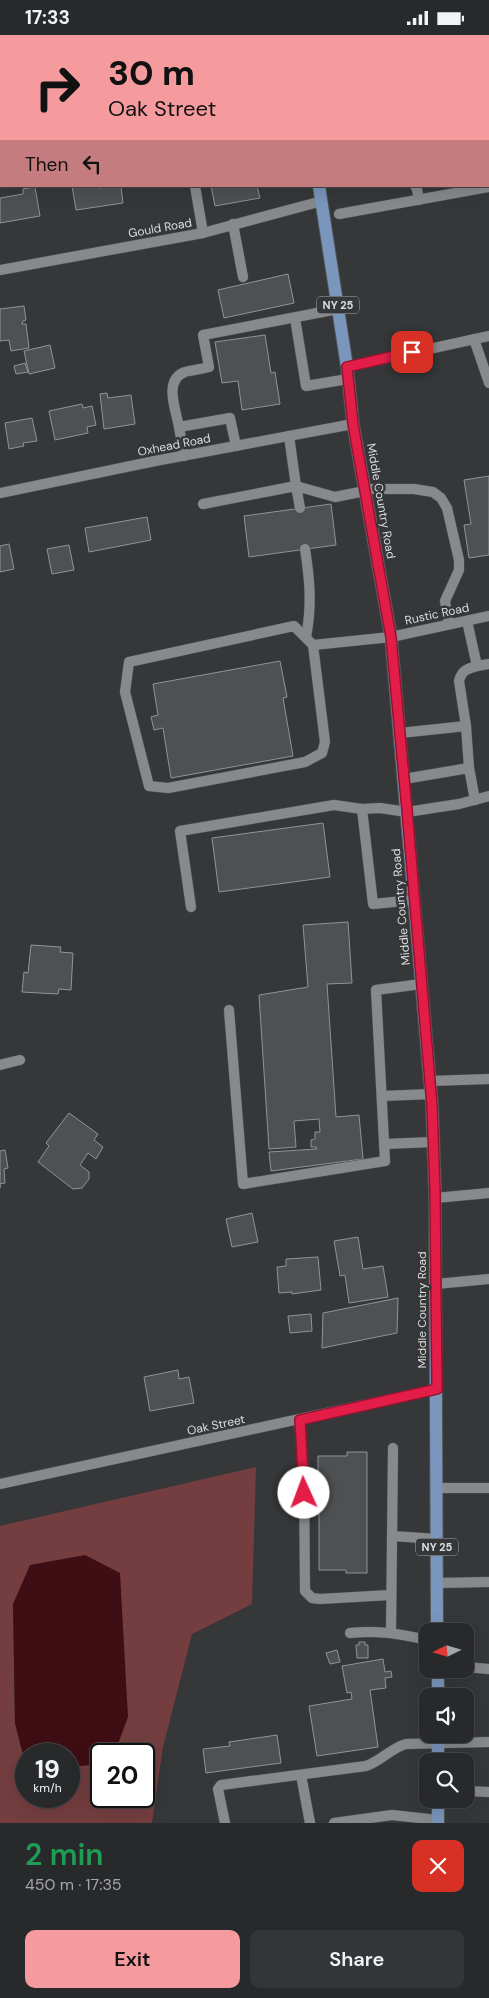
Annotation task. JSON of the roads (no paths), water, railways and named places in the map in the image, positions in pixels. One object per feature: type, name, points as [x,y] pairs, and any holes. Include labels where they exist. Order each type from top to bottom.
[{"type":"main road","name":"Middle Country Road","points":[[319,187],[348,373],[353,424],[391,637],[430,1088],[435,1198],[437,1623]]},
{"type":"main road","points":[[438,1808],[438,1821]]},
{"type":"street","points":[[195,187],[203,233]]},
{"type":"street","points":[[416,187],[419,200]]},
{"type":"street","points":[[339,213],[489,187]]},
{"type":"street","name":"Gould Road","points":[[0,269],[203,233],[322,201]]},
{"type":"street","points":[[234,225],[243,277]]},
{"type":"street","points":[[184,456],[172,388],[176,377],[184,372],[209,367],[203,335],[338,309]]},
{"type":"street","points":[[295,317],[306,387],[348,373],[489,336]]},
{"type":"street","points":[[474,339],[489,383]]},
{"type":"street","points":[[179,427],[230,418],[236,446]]},
{"type":"street","name":"Oxhead Road","points":[[0,493],[353,424]]},
{"type":"street","points":[[288,436],[300,508]]},
{"type":"street","points":[[203,504],[296,486],[335,497],[365,490],[414,489],[433,492],[441,498],[447,508],[459,560],[459,569],[445,601],[449,624]]},
{"type":"street","points":[[305,549],[310,582],[309,641],[326,742],[322,753],[305,762],[168,788],[149,786],[125,692],[129,662],[294,626],[309,641]]},
{"type":"street","name":"Rustic Road","points":[[309,641],[391,637],[489,616]]},
{"type":"street","points":[[467,621],[477,666]]},
{"type":"street","points":[[476,800],[458,681],[460,675],[466,669],[489,664]]},
{"type":"street","points":[[400,733],[466,726]]},
{"type":"street","points":[[404,779],[470,768]]},
{"type":"street","points":[[191,907],[180,831],[334,805],[407,812],[459,804],[489,796]]},
{"type":"street","points":[[362,809],[373,904],[414,900]]},
{"type":"street","points":[[229,1010],[243,1183],[385,1161],[376,990],[421,984]]},
{"type":"street","points":[[0,1065],[20,1060]]},
{"type":"street","points":[[383,1096],[489,1079]]},
{"type":"street","points":[[384,1144],[433,1141]]},
{"type":"street","points":[[435,1198],[489,1193]]},
{"type":"street","points":[[436,1284],[489,1279]]},
{"type":"street","name":"Oak Street","points":[[0,1484],[437,1389]]},
{"type":"street","points":[[300,1420],[304,1474],[305,1591],[312,1599],[390,1595]]},
{"type":"street","points":[[391,1632],[393,1448]]},
{"type":"street","points":[[437,1488],[489,1488]]},
{"type":"street","points":[[392,1536],[437,1539]]},
{"type":"street","points":[[437,1583],[489,1582]]},
{"type":"street","points":[[350,1633],[391,1632],[419,1637]]},
{"type":"street","points":[[474,1668],[489,1669]]},
{"type":"street","points":[[474,1741],[489,1742]]},
{"type":"street","points":[[225,1823],[218,1789],[221,1785],[366,1766],[373,1764],[398,1747],[419,1743]]},
{"type":"street","points":[[301,1775],[310,1823]]},
{"type":"street","points":[[474,1791],[489,1792]]},
{"type":"street","points":[[334,1823],[392,1815],[438,1821]]}]
